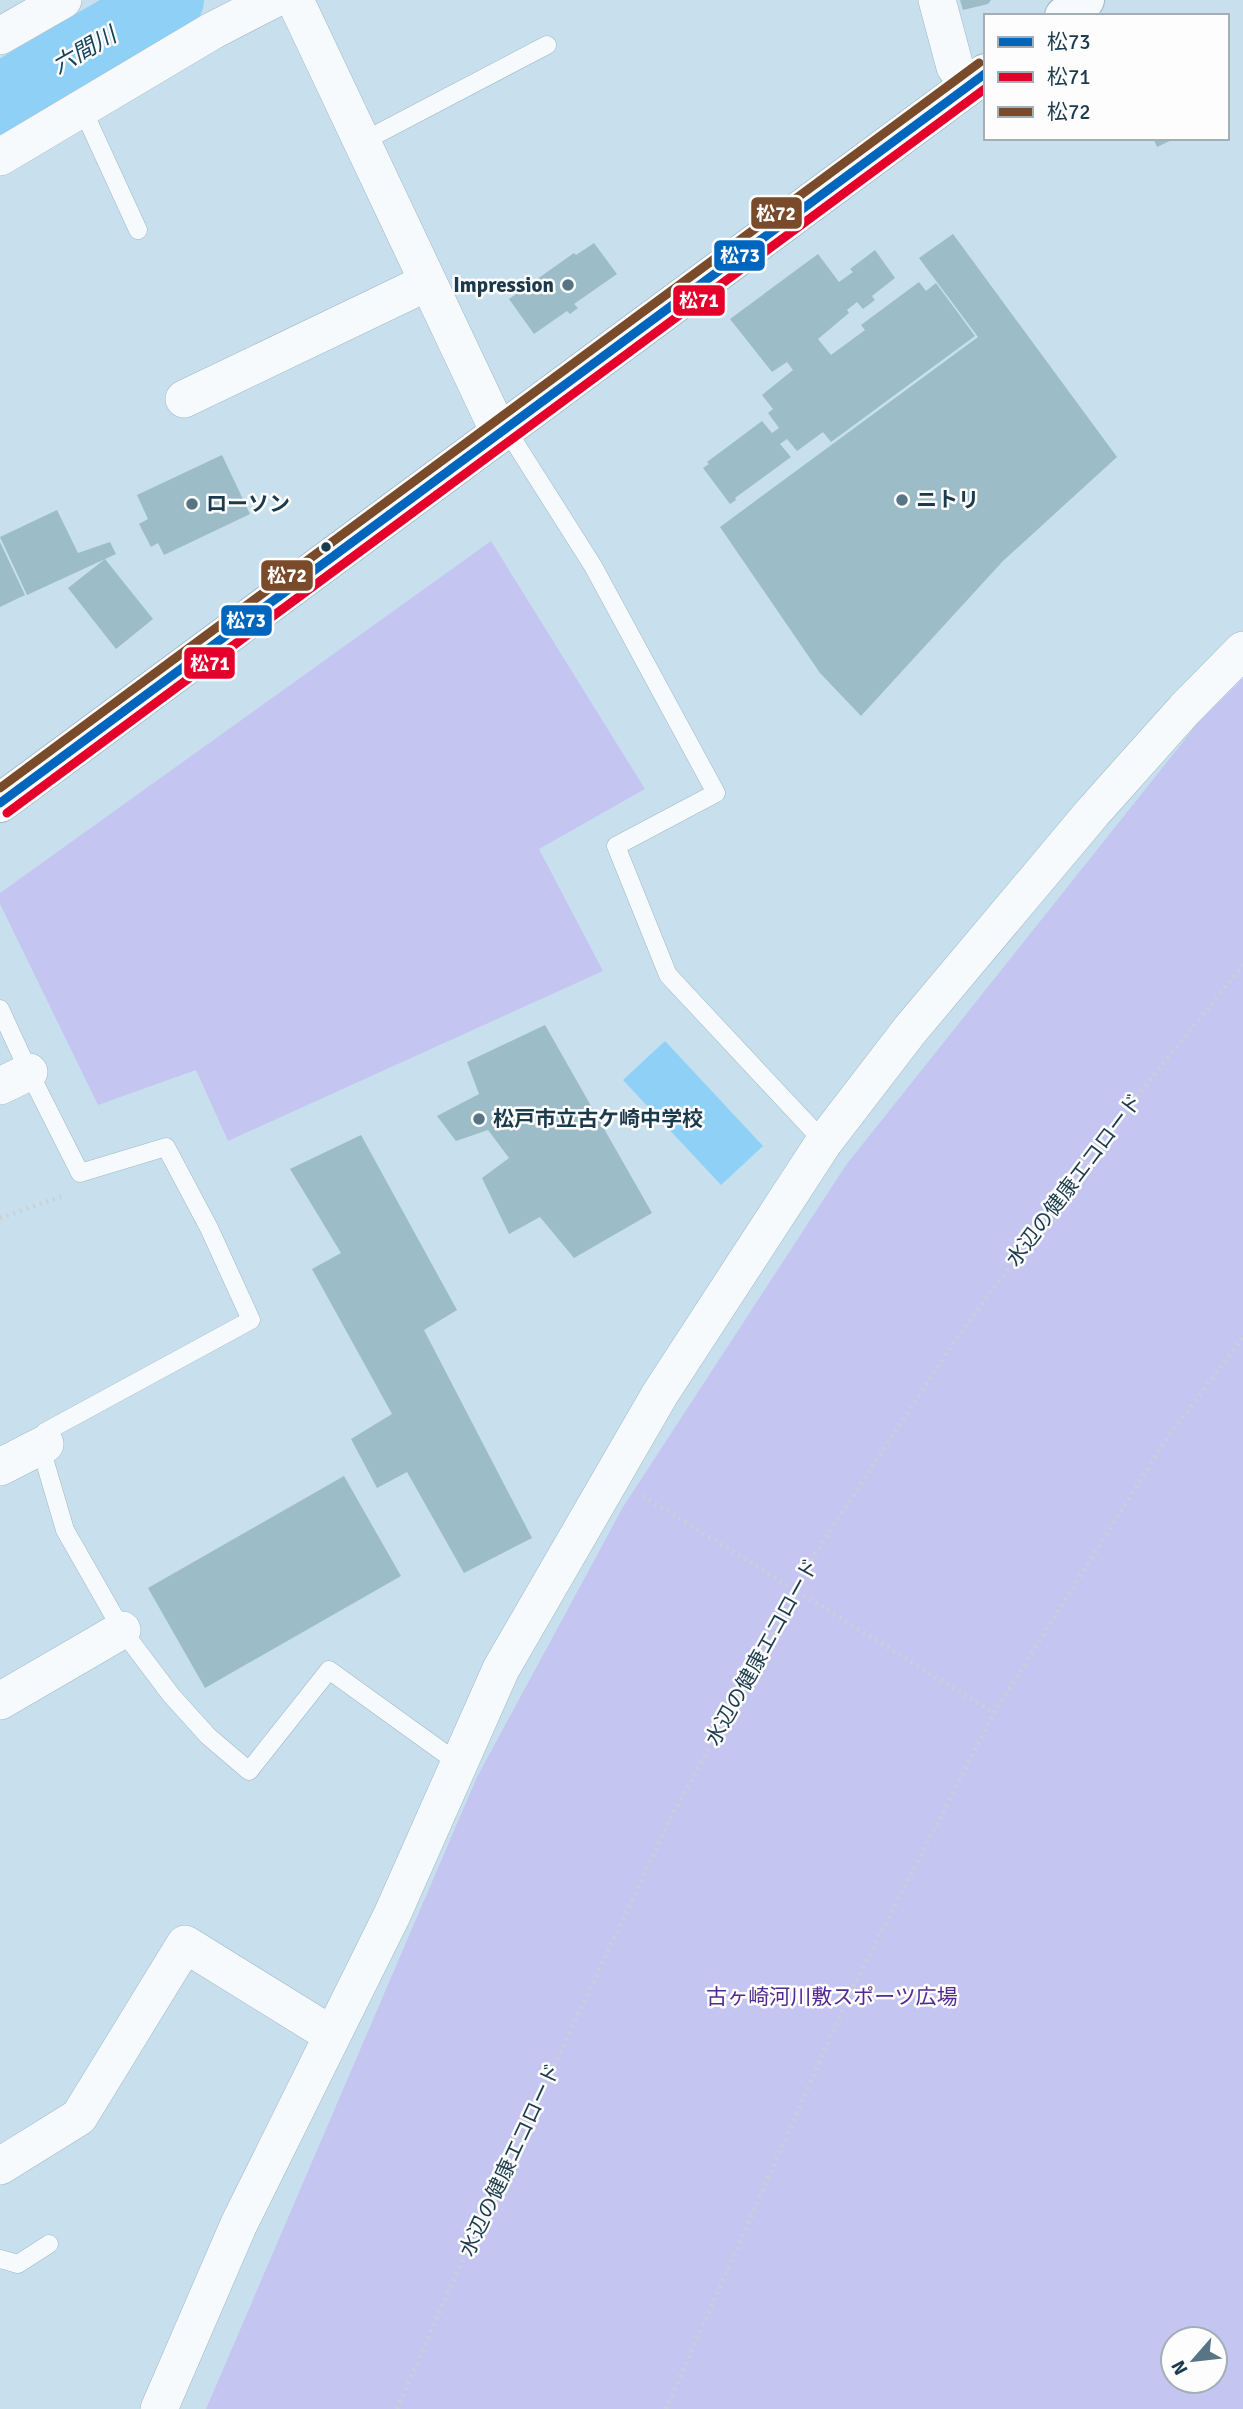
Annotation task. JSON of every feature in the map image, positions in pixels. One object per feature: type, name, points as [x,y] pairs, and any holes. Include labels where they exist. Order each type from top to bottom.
[{"type":"main road","points":[[1067,14],[1085,0]]},
{"type":"main road","points":[[0,803],[977,79]]},
{"type":"street","points":[[0,36],[62,0]]},
{"type":"street","points":[[0,157],[212,31],[272,0]]},
{"type":"street","points":[[295,0],[428,282],[502,430]]},
{"type":"street","points":[[937,0],[955,67],[977,79]]},
{"type":"street","points":[[184,399],[428,282]]},
{"type":"street","points":[[159,2409],[239,2224],[392,1915],[501,1669],[660,1394],[824,1142],[910,1030],[1059,852],[1185,709],[1243,650]]},
{"type":"street","points":[[0,1467],[45,1444]]},
{"type":"street","points":[[0,1701],[122,1630]]},
{"type":"street","points":[[0,2166],[79,2117],[185,1944],[332,2035]]},
{"type":"lane","points":[[362,142],[547,46]]},
{"type":"lane","points":[[82,108],[138,230]]},
{"type":"lane","points":[[502,430],[593,566],[716,793],[615,846],[668,975],[824,1142]]},
{"type":"lane","points":[[0,1009],[14,1079],[80,1173],[166,1147],[209,1228],[251,1320],[45,1432],[45,1462],[65,1530],[122,1630],[172,1695],[208,1736],[249,1771],[328,1670],[458,1763]]},
{"type":"lane","points":[[0,2259],[19,2264],[49,2244]]},
{"type":"path","name":"水辺の健康エコロード","points":[[397,2409],[453,2281],[670,1819],[796,1592],[802,1574],[954,1342],[1117,1121],[1243,965]]},
{"type":"path","points":[[0,1218],[74,1192],[80,1173]]},
{"type":"path","points":[[666,2409],[850,1993],[994,1713],[1167,1438],[1243,1338]]},
{"type":"path","points":[[642,1496],[994,1713]]},
{"type":"green space","points":[[491,541],[645,789],[539,849],[603,971],[228,1141],[196,1070],[98,1105],[0,904],[0,893]]},
{"type":"green space","name":"古ヶ崎河川敷スポーツ広場","points":[[1243,678],[1243,2409],[206,2409],[477,1777],[623,1507],[846,1165],[1198,723]]},
{"type":"shaded area","points":[[665,1041],[763,1146],[721,1185],[623,1080]]},
{"type":"building","points":[[960,0],[991,0],[988,4],[963,10]]},
{"type":"building","points":[[1154,140],[1172,140],[1157,147]]},
{"type":"building","points":[[953,234],[1117,457],[1003,561],[861,716],[820,673],[720,527],[978,337],[919,258]]},
{"type":"building","points":[[594,243],[617,274],[574,304],[578,308],[570,314],[567,311],[534,334],[509,299],[574,253],[576,255]]},
{"type":"building","points":[[875,250],[895,278],[872,296],[875,300],[863,309],[857,302],[847,310],[849,313],[818,339],[831,355],[865,330],[861,325],[919,282],[926,291],[936,283],[975,336],[831,442],[823,432],[797,451],[787,439],[780,444],[791,457],[730,504],[703,468],[709,464],[707,462],[762,421],[772,433],[779,428],[768,413],[773,409],[762,395],[793,370],[787,362],[772,372],[730,319],[818,254],[839,282],[853,272],[850,269]]},
{"type":"building","points":[[222,455],[250,514],[164,555],[158,543],[151,547],[139,524],[148,519],[137,495]]},
{"type":"building","points":[[57,510],[78,553],[110,542],[116,554],[27,595],[0,537]]},
{"type":"building","points":[[0,542],[25,595],[0,607]]},
{"type":"building","points":[[105,559],[153,619],[116,649],[68,588]]},
{"type":"building","points":[[545,1025],[652,1213],[574,1258],[540,1217],[509,1234],[482,1178],[509,1158],[488,1130],[456,1141],[437,1116],[479,1094],[467,1062]]},
{"type":"building","points":[[361,1135],[457,1310],[424,1330],[532,1538],[464,1573],[407,1472],[377,1488],[351,1439],[392,1414],[312,1269],[341,1253],[290,1169]]},
{"type":"building","points":[[344,1476],[401,1576],[205,1688],[148,1588]]},
{"type":"waterway","name":"六間川","points":[[0,99],[169,0]]},
{"type":"transit line","name":"松72","points":[[0,788],[979,63]]},
{"type":"transit line","name":"松73","points":[[0,803],[984,74]]},
{"type":"transit line","name":"松71","points":[[7,813],[984,89]]},
{"type":"place","name":"Impression","points":[[568,285]]},
{"type":"place","name":"ニトリ","points":[[902,500]]},
{"type":"place","name":"ローソン","points":[[192,504]]},
{"type":"place","name":"松戸市立古ケ崎中学校","points":[[479,1119]]}]
